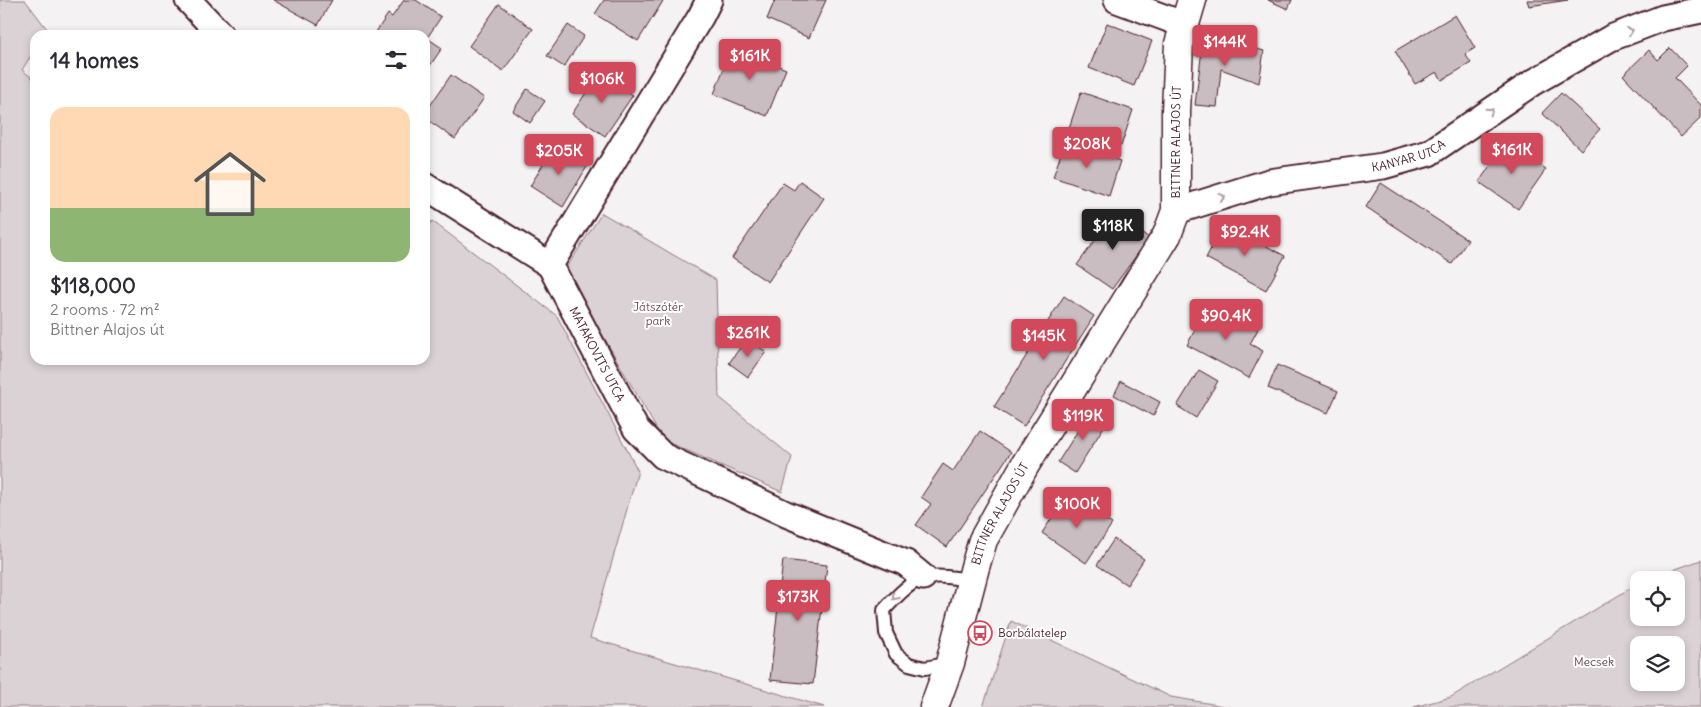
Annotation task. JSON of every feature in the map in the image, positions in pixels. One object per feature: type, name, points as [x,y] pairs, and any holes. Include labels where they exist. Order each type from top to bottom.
[{"type":"street","points":[[188,0],[216,30]]},
{"type":"street","points":[[430,189],[550,266],[702,16],[709,0]]},
{"type":"street","points":[[1118,0],[1188,13]]},
{"type":"street","name":"KANYAR UTCA","points":[[1176,211],[1269,182],[1383,166],[1429,152],[1532,83],[1611,38],[1663,18],[1701,10]]},
{"type":"street","name":"BITTNER ALAJOS ÚT","points":[[934,707],[950,662],[983,540],[1026,465],[1167,235],[1176,211],[1176,111],[1179,44],[1188,13]]},
{"type":"street","name":"MATAKOVITS UTCA","points":[[550,266],[636,429],[663,456],[786,514],[906,563],[923,577]]},
{"type":"lane","points":[[950,662],[925,668],[909,664],[896,654],[886,633],[884,610],[904,587],[923,577],[949,576],[972,580]]},
{"type":"green space","points":[[0,0],[25,0],[47,29],[30,30],[30,57],[22,70],[30,76],[30,365],[430,365],[430,224],[432,221],[557,316],[638,471],[590,638],[824,707],[0,707]]},
{"type":"green space","name":"Játszótér park","points":[[602,213],[716,280],[719,397],[792,457],[782,492],[663,440],[565,270]]},
{"type":"green space","name":"Mecsek","points":[[1701,560],[1701,707],[1414,707],[1451,697],[1630,588],[1630,626],[1685,626],[1685,571],[1670,571]]},
{"type":"green space","points":[[1011,621],[1171,697],[1230,707],[983,707]]},
{"type":"building","points":[[273,0],[332,0],[318,25]]},
{"type":"building","points":[[404,0],[416,0],[441,17],[430,34],[430,30],[377,30],[388,14],[392,17]]},
{"type":"building","points":[[604,0],[663,1],[638,41],[595,14]]},
{"type":"building","points":[[775,0],[826,0],[809,38],[767,19]]},
{"type":"building","points":[[1268,0],[1292,0],[1288,9]]},
{"type":"building","points":[[1527,0],[1568,0],[1529,6]]},
{"type":"building","points":[[499,4],[533,29],[503,71],[469,46]]},
{"type":"building","points":[[1455,15],[1475,48],[1465,54],[1471,63],[1442,80],[1437,72],[1415,84],[1395,51]]},
{"type":"building","points":[[1107,23],[1152,41],[1134,86],[1089,68]]},
{"type":"building","points":[[568,25],[584,36],[564,67],[547,56]]},
{"type":"building","points":[[1204,34],[1264,51],[1259,83],[1221,69],[1217,107],[1195,105]]},
{"type":"building","points":[[430,40],[442,48],[430,66]]},
{"type":"building","points":[[732,47],[786,69],[767,116],[714,94]]},
{"type":"building","points":[[1670,48],[1687,66],[1675,78],[1701,105],[1701,118],[1681,137],[1623,75],[1649,50],[1658,60]]},
{"type":"building","points":[[599,73],[633,95],[605,136],[572,114]]},
{"type":"building","points":[[451,75],[484,98],[455,139],[430,122],[430,106]]},
{"type":"building","points":[[527,89],[545,101],[530,123],[513,111]]},
{"type":"building","points":[[1081,92],[1133,110],[1121,146],[1069,128]]},
{"type":"building","points":[[1561,93],[1600,129],[1581,150],[1542,113]]},
{"type":"building","points":[[1065,142],[1120,161],[1109,196],[1053,177]]},
{"type":"building","points":[[1506,142],[1546,169],[1518,209],[1479,182]]},
{"type":"building","points":[[555,145],[588,165],[563,207],[530,186]]},
{"type":"building","points":[[800,181],[824,198],[768,282],[732,258],[783,183],[794,190]]},
{"type":"building","points":[[1381,183],[1468,240],[1452,264],[1366,207]]},
{"type":"building","points":[[1115,213],[1149,238],[1112,289],[1077,265]]},
{"type":"building","points":[[1224,223],[1285,256],[1266,290],[1206,258]]},
{"type":"building","points":[[1064,296],[1094,316],[1024,426],[994,407]]},
{"type":"building","points":[[1209,303],[1258,329],[1250,344],[1263,351],[1249,378],[1187,345]]},
{"type":"building","points":[[747,338],[766,352],[748,377],[729,363]]},
{"type":"building","points":[[1277,365],[1338,391],[1328,413],[1268,388]]},
{"type":"building","points":[[1199,370],[1218,381],[1196,418],[1177,406]]},
{"type":"building","points":[[1121,381],[1160,402],[1153,416],[1114,395]]},
{"type":"building","points":[[1091,410],[1108,420],[1075,473],[1058,462]]},
{"type":"building","points":[[980,431],[1011,452],[947,547],[916,525],[931,504],[921,497],[943,464],[953,471]]},
{"type":"building","points":[[1067,495],[1112,524],[1086,563],[1042,533]]},
{"type":"building","points":[[1114,539],[1144,559],[1127,585],[1097,565]]},
{"type":"building","points":[[783,560],[827,565],[813,684],[770,680]]},
{"type":"place","name":"Borbálatelep","points":[[980,633]]}]
